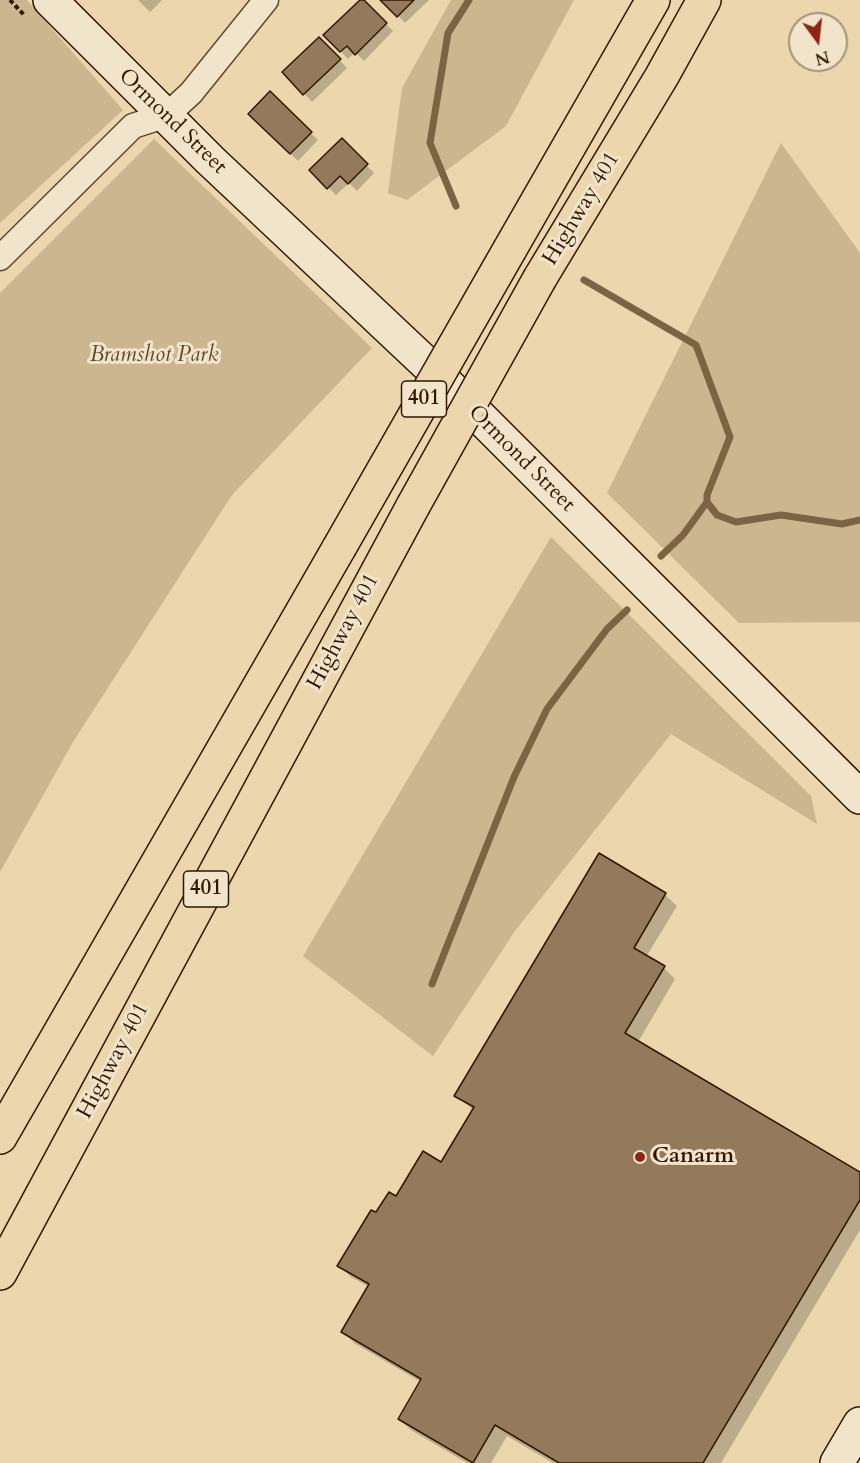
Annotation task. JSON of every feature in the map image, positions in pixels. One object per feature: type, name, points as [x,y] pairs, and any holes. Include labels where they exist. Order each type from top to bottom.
[{"type":"highway","name":"Highway 401","points":[[0,1137],[652,0]]},
{"type":"highway","name":"Highway 401","points":[[0,1273],[413,506],[540,278],[662,76],[704,0]]},
{"type":"street","name":"Ormond Street","points":[[50,0],[434,370],[860,797]]},
{"type":"street","points":[[0,258],[133,126],[167,115],[191,93],[266,0]]},
{"type":"street","points":[[837,1463],[860,1424]]},
{"type":"green space","points":[[0,0],[27,0],[123,110],[0,223]]},
{"type":"green space","points":[[451,0],[574,0],[506,126],[407,200],[388,193],[402,88]]},
{"type":"green space","name":"Bramshot Park","points":[[154,139],[372,348],[232,495],[73,742],[0,872],[0,293]]},
{"type":"green space","points":[[781,143],[860,253],[860,622],[739,623],[607,493]]},
{"type":"green space","points":[[551,537],[811,796],[817,824],[671,734],[515,931],[433,1056],[303,956]]},
{"type":"building","points":[[360,0],[364,0],[387,23],[355,55],[347,46],[340,52],[323,35]]},
{"type":"building","points":[[380,0],[414,0],[397,17]]},
{"type":"building","points":[[319,37],[341,59],[303,95],[282,72]]},
{"type":"building","points":[[270,91],[312,132],[290,154],[248,114]]},
{"type":"building","points":[[342,138],[368,164],[348,184],[340,176],[327,189],[309,170]]},
{"type":"building","name":"Canarm","points":[[599,853],[666,893],[634,948],[665,966],[625,1033],[860,1172],[860,1200],[703,1463],[559,1463],[495,1425],[473,1463],[398,1419],[421,1379],[341,1332],[369,1284],[337,1266],[371,1210],[376,1212],[389,1192],[396,1196],[423,1151],[441,1162],[474,1107],[454,1096]]},
{"type":"waterway","points":[[456,206],[430,143],[448,33],[469,0]]},
{"type":"waterway","points":[[584,280],[696,345],[730,437],[707,495],[707,502],[717,515],[736,522],[781,515],[842,524],[860,520]]},
{"type":"waterway","points":[[661,556],[683,535],[707,502]]},
{"type":"waterway","points":[[432,984],[514,777],[547,709],[607,629],[627,610]]},
{"type":"place","name":"Canarm","points":[[640,1157]]}]
